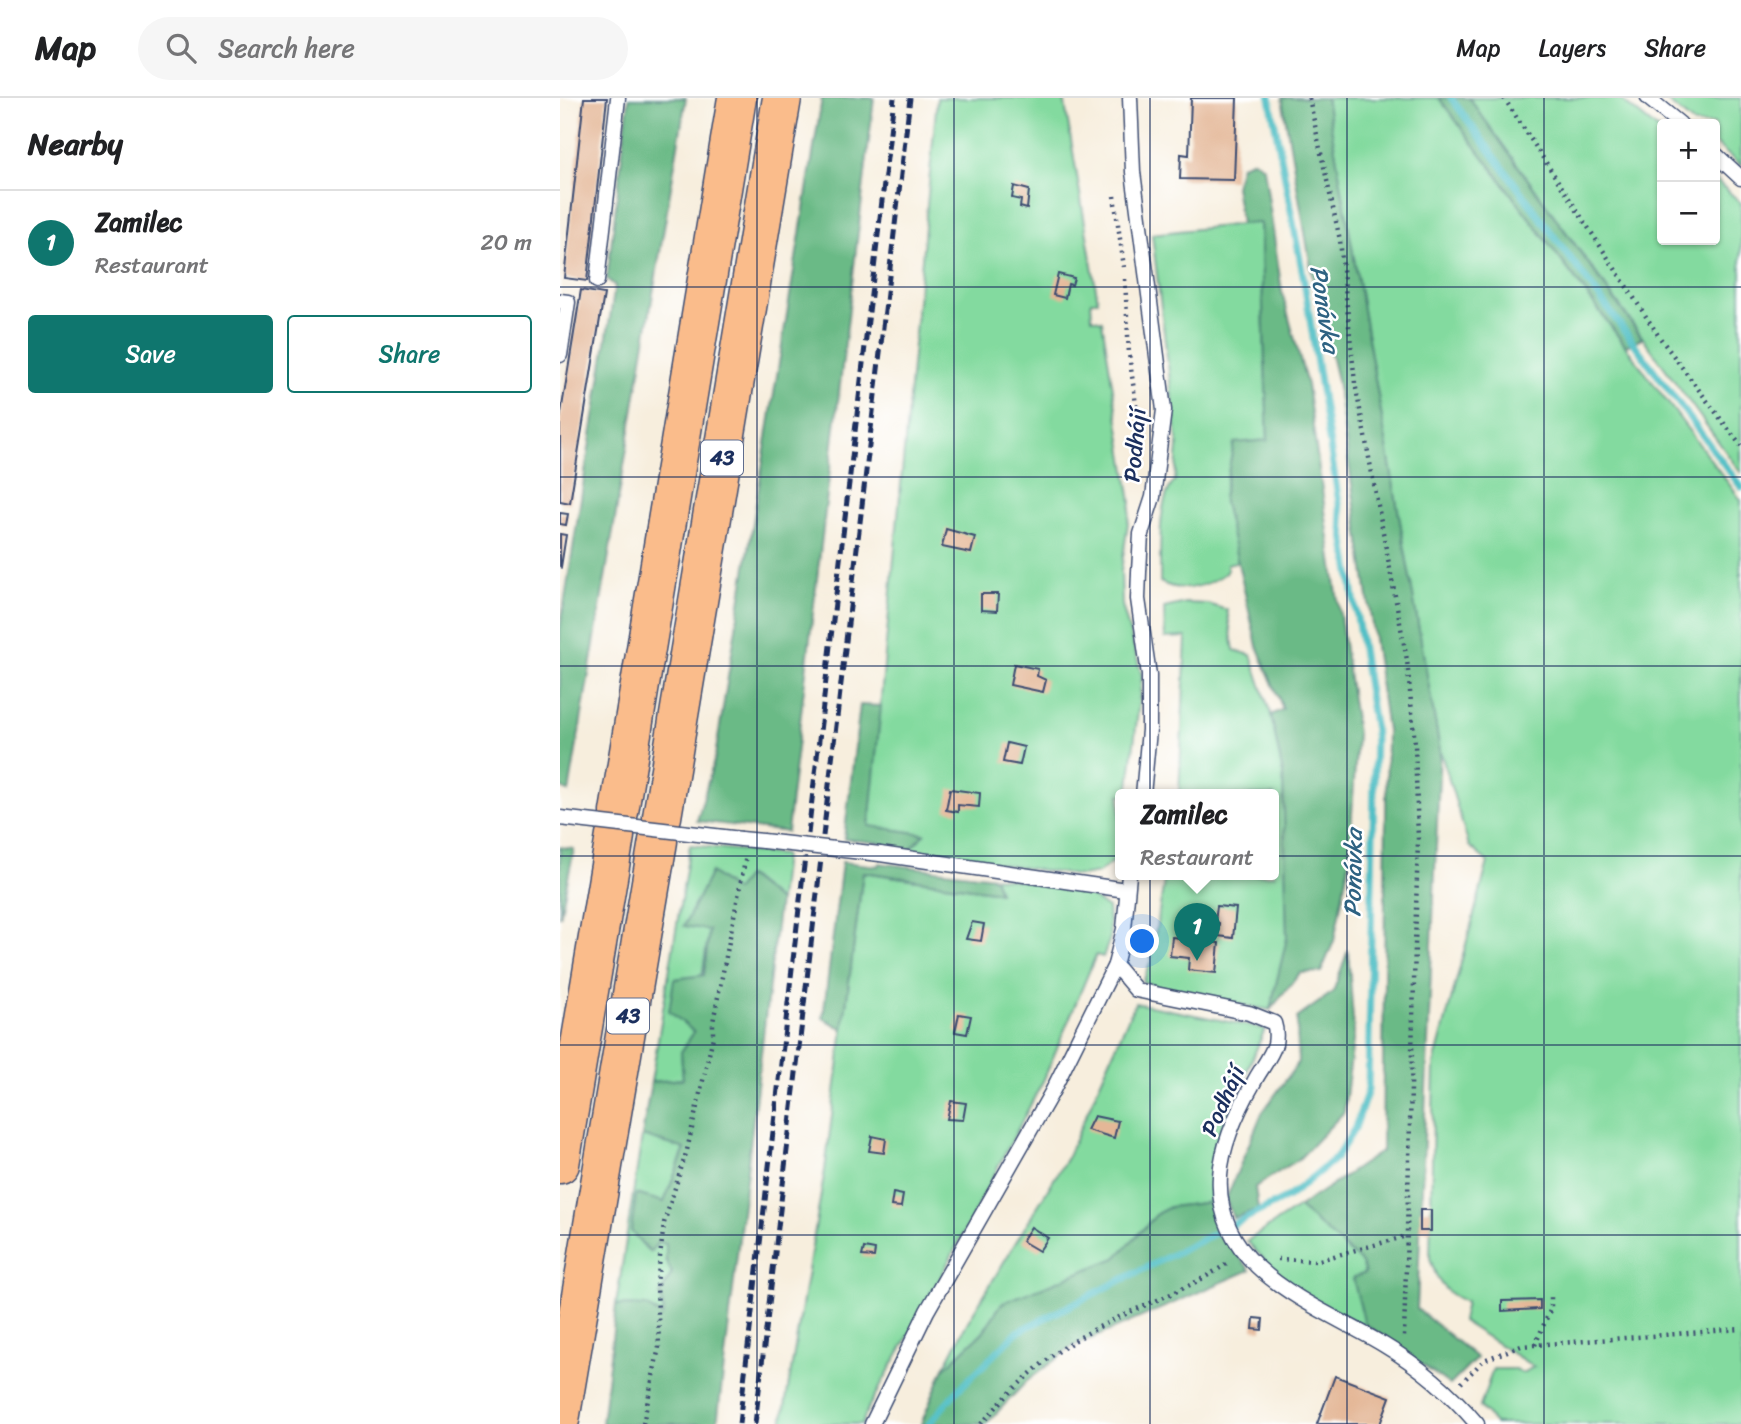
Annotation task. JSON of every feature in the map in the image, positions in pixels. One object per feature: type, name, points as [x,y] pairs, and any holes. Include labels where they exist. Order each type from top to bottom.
[{"type":"highway","name":"43","points":[[560,1164],[737,98]]},
{"type":"highway","name":"43","points":[[560,1420],[782,98]]},
{"type":"lane","points":[[597,281],[618,98]]},
{"type":"lane","name":"Podhájí","points":[[1130,98],[1133,172],[1164,410],[1153,496],[1141,534],[1138,599],[1149,675],[1149,730],[1144,789]]},
{"type":"lane","points":[[1648,98],[1674,119]]},
{"type":"lane","points":[[1720,159],[1741,178]]},
{"type":"lane","points":[[560,301],[568,302],[560,355]]},
{"type":"lane","points":[[560,818],[1127,882],[1124,929],[1115,965],[1052,1092],[927,1311],[872,1424]]},
{"type":"lane","name":"Podhájí","points":[[1115,965],[1136,990],[1249,1013],[1274,1023],[1275,1045],[1247,1094],[1227,1141],[1220,1174],[1220,1205],[1244,1251],[1298,1299],[1402,1356],[1451,1393],[1477,1424]]},
{"type":"path","points":[[1309,98],[1340,240],[1355,383],[1407,660],[1415,744],[1418,839],[1402,1356]]},
{"type":"path","points":[[1504,98],[1660,338],[1741,446]]},
{"type":"path","points":[[1114,187],[1125,279],[1129,354],[1141,438]]},
{"type":"path","points":[[643,1424],[659,1346],[657,1283],[664,1223],[687,1150],[713,1037],[713,1022],[738,908],[744,839]]},
{"type":"path","points":[[981,1424],[1032,1369],[1056,1352],[1102,1325],[1174,1294],[1244,1251],[1316,1261],[1407,1236]]},
{"type":"path","points":[[1535,1345],[1551,1308],[1551,1295]]},
{"type":"path","points":[[1451,1393],[1484,1360],[1521,1346],[1741,1329]]},
{"type":"green space","points":[[629,98],[686,98],[569,792],[560,787],[560,629],[615,286],[607,279]]},
{"type":"green space","points":[[822,98],[874,98],[787,832],[697,821],[715,757]]},
{"type":"green space","points":[[937,98],[1064,98],[1098,301],[1091,301],[1092,318],[1102,321],[1131,502],[1121,571],[1122,605],[1142,676],[1129,789],[1115,789],[1115,860],[1098,873],[1081,876],[909,851],[924,834],[869,826]]},
{"type":"green space","points":[[1282,98],[1326,98],[1440,750],[1417,1309],[1477,1358],[1450,1385],[1365,1324],[1353,1278],[1365,1273],[1362,1263],[1299,1207],[1382,1151],[1387,730],[1337,380],[1312,274]]},
{"type":"green space","points":[[1326,98],[1439,98],[1741,500],[1741,1424],[1495,1424],[1480,1407],[1493,1369],[1516,1369],[1522,1373],[1534,1367],[1462,1321],[1466,1302],[1446,1290],[1435,1273],[1430,1258],[1434,1064],[1488,862],[1469,846],[1440,750]]},
{"type":"green space","points":[[1439,98],[1469,98],[1642,338],[1626,346]]},
{"type":"green space","points":[[1469,98],[1619,98],[1657,129],[1657,245],[1720,245],[1720,184],[1741,203],[1741,473]]},
{"type":"green space","points":[[1663,98],[1741,98],[1741,166],[1720,147],[1720,119],[1688,119]]},
{"type":"green space","points":[[1254,160],[1264,168],[1282,292],[1307,385],[1357,734],[1349,862],[1334,941],[1321,972],[1300,973],[1270,1010],[1287,938],[1283,774],[1271,715],[1283,709],[1257,646],[1223,498],[1234,443],[1268,440],[1260,223],[1241,224],[1235,186],[1241,165]]},
{"type":"green space","points":[[1260,222],[1268,441],[1234,444],[1223,498],[1240,561],[1227,564],[1227,572],[1211,582],[1195,587],[1177,588],[1160,582],[1162,514],[1169,489],[1175,481],[1178,447],[1152,234]]},
{"type":"green space","points":[[1186,603],[1208,604],[1227,610],[1234,650],[1251,655],[1271,715],[1283,774],[1287,939],[1270,1010],[1174,993],[1143,982],[1151,961],[1164,880],[1279,880],[1279,789],[1179,789],[1186,637],[1165,638],[1164,608]]},
{"type":"green space","points":[[860,705],[881,706],[869,826],[924,834],[909,851],[882,847],[881,843],[844,839]]},
{"type":"green space","points":[[690,845],[784,855],[779,901],[748,876],[735,891],[711,872],[685,925],[709,930],[694,1032],[681,1052],[683,1079],[651,1082]]},
{"type":"green space","points":[[560,847],[574,849],[560,917]]},
{"type":"green space","points":[[842,862],[878,866],[879,863],[994,877],[999,892],[863,872],[843,1029],[823,1018]]},
{"type":"green space","points":[[711,872],[735,891],[747,876],[779,901],[717,1424],[602,1424],[616,1305],[646,1306],[662,1316],[664,1312],[660,1295],[672,1273],[666,1260],[666,1244],[658,1242],[650,1252],[631,1231],[636,1194],[664,1202],[685,1149],[642,1136],[651,1082],[683,1079],[681,1052],[694,1032],[669,1011],[674,979],[704,975],[709,930],[684,926]]},
{"type":"green space","points":[[863,872],[999,892],[994,877],[1079,888],[1108,908],[1110,938],[1103,957],[1096,955],[1044,1079],[927,1303],[868,1408],[862,1424],[782,1424],[825,1170]]},
{"type":"green space","points":[[1348,950],[1354,1033],[1344,1112],[1299,1159],[1255,1187],[1258,1209],[1233,1218],[1226,1199],[1262,1113],[1298,1063],[1297,1018],[1333,992]]},
{"type":"green space","points":[[1135,1003],[1265,1029],[1214,1148],[1211,1202],[1170,1207],[1158,1213],[1116,1258],[1002,1303],[983,1332],[943,1370],[967,1323],[1068,1156]]},
{"type":"green space","points":[[642,1136],[685,1148],[664,1202],[636,1195],[631,1231],[649,1252],[658,1242],[667,1243],[666,1260],[672,1273],[660,1295],[664,1312],[661,1316],[646,1306],[616,1305]]},
{"type":"green space","points":[[1211,1202],[1232,1247],[1250,1270],[1072,1347],[1027,1381],[986,1424],[921,1424],[943,1370],[983,1332],[1002,1303],[1116,1258],[1158,1213],[1170,1207]]},
{"type":"green space","points":[[1299,1207],[1362,1263],[1365,1273],[1353,1279],[1365,1323],[1377,1332],[1306,1295],[1277,1272],[1247,1241]]},
{"type":"building","points":[[584,98],[607,98],[587,281],[564,278]]},
{"type":"building","points":[[1191,98],[1237,98],[1234,180],[1180,179],[1181,154],[1189,155]]},
{"type":"building","points":[[1014,186],[1029,190],[1027,209],[1020,207],[1021,200],[1012,198]]},
{"type":"building","points":[[1058,274],[1074,278],[1072,285],[1068,284],[1065,298],[1053,295]]},
{"type":"building","points":[[581,290],[604,294],[570,503],[560,501],[560,419]]},
{"type":"building","points":[[560,513],[568,514],[566,525],[560,524]]},
{"type":"building","points":[[946,529],[975,537],[971,553],[942,547]]},
{"type":"building","points":[[560,534],[566,535],[561,567],[560,566]]},
{"type":"building","points":[[981,594],[998,594],[997,611],[981,610]]},
{"type":"building","points":[[1014,664],[1038,669],[1037,676],[1046,680],[1043,692],[1010,685]]},
{"type":"building","points":[[1007,743],[1024,747],[1020,765],[1003,762]]},
{"type":"building","points":[[950,789],[980,793],[979,807],[958,805],[958,812],[946,810]]},
{"type":"building","points":[[1217,906],[1236,908],[1233,938],[1218,936],[1219,923],[1215,922]]},
{"type":"building","points":[[972,922],[984,924],[981,941],[966,939]]},
{"type":"building","points":[[1172,937],[1219,943],[1216,973],[1188,970],[1189,958],[1170,956]]},
{"type":"building","points":[[959,1014],[971,1016],[967,1034],[955,1032]]},
{"type":"building","points":[[951,1101],[966,1103],[963,1120],[947,1119]]},
{"type":"building","points":[[1094,1116],[1118,1121],[1114,1138],[1087,1130]]},
{"type":"building","points":[[872,1136],[886,1139],[884,1153],[869,1151]]},
{"type":"building","points":[[893,1193],[903,1195],[901,1207],[891,1206]]},
{"type":"building","points":[[1420,1210],[1431,1210],[1431,1231],[1420,1231]]},
{"type":"building","points":[[1031,1227],[1048,1238],[1039,1251],[1022,1241]]},
{"type":"building","points":[[864,1248],[875,1250],[874,1257],[862,1256]]},
{"type":"building","points":[[1540,1300],[1540,1309],[1502,1311],[1502,1301]]},
{"type":"building","points":[[1254,1318],[1263,1319],[1262,1330],[1253,1329]]},
{"type":"building","points":[[1335,1376],[1390,1397],[1380,1424],[1317,1424]]},
{"type":"waterway","name":"Ponávka","points":[[929,1424],[954,1394],[1017,1332],[1288,1197],[1336,1158],[1355,1128],[1368,1090],[1375,731],[1303,275],[1270,98]]},
{"type":"waterway","points":[[1451,98],[1741,487]]},
{"type":"railway","points":[[808,834],[894,98]]},
{"type":"railway","points":[[823,836],[910,98]]},
{"type":"railway","points":[[739,1424],[805,857]]},
{"type":"railway","points":[[755,1424],[821,859]]},
{"type":"place","name":"Zamilec","points":[[1197,961]]}]
